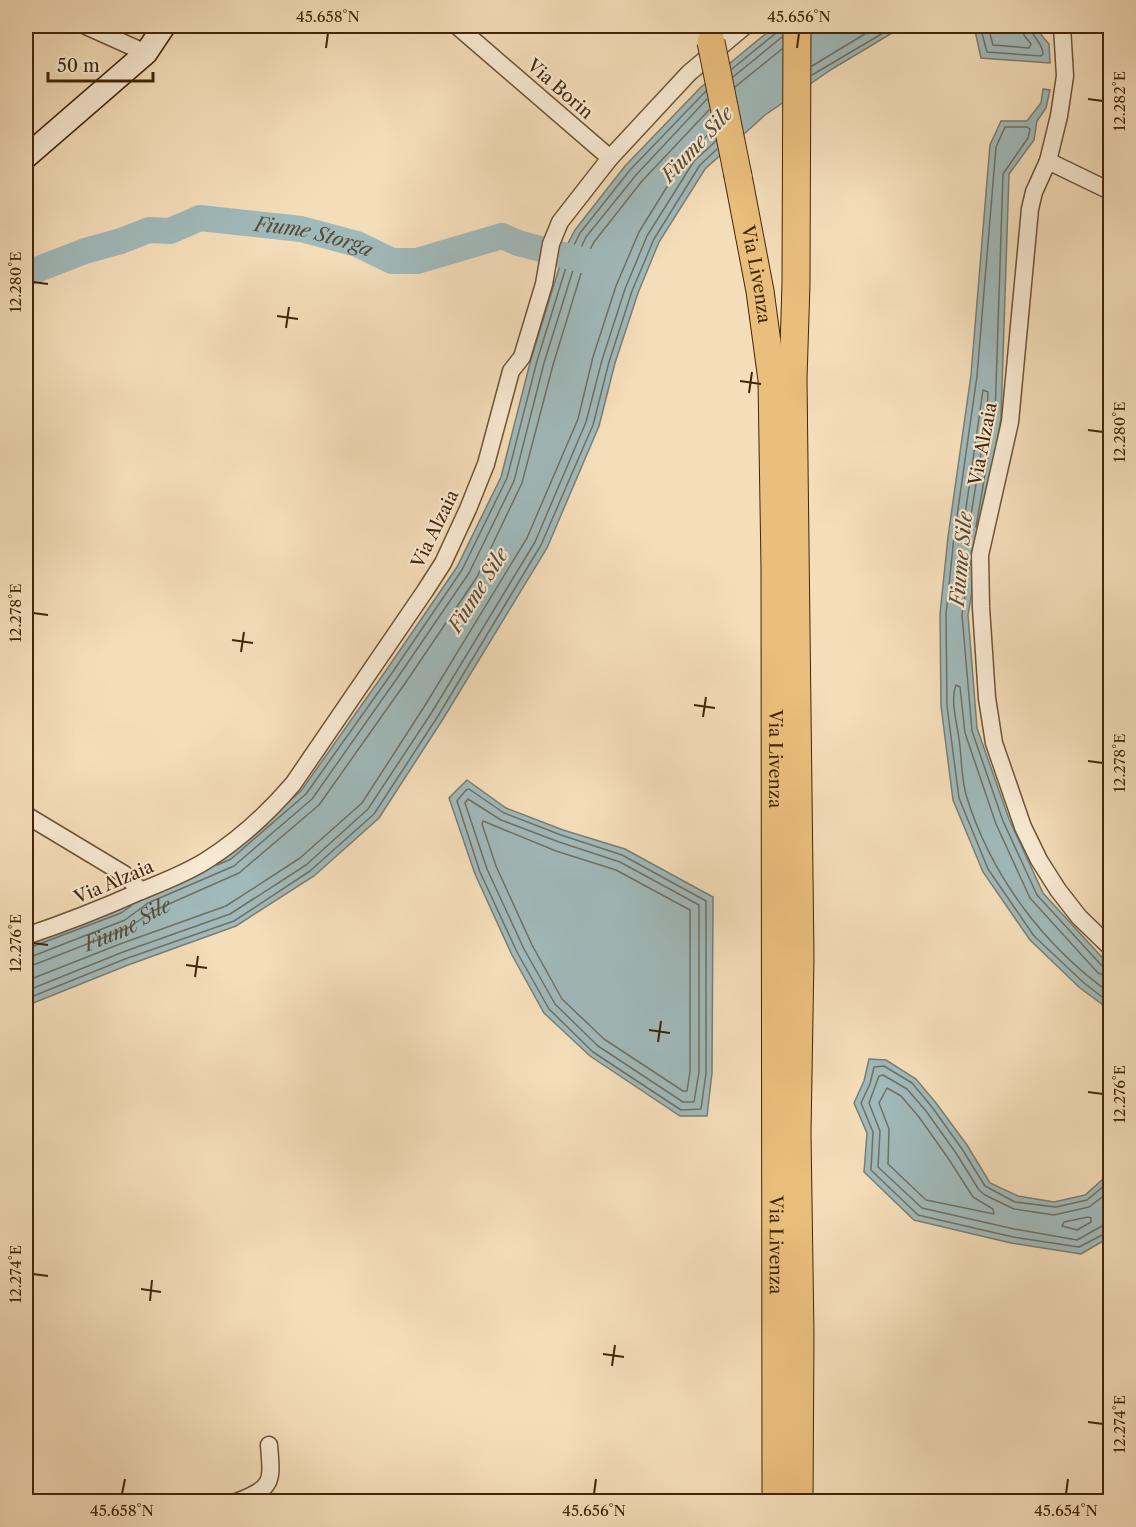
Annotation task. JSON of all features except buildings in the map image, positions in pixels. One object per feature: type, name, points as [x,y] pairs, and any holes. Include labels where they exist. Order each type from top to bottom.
[{"type":"highway","name":"Via Livenza","points":[[797,26],[796,284],[793,379],[800,958],[797,1133],[800,1334],[799,1502]]},
{"type":"highway","name":"Via Livenza","points":[[708,31],[760,291],[772,380],[776,568],[776,1502]]},
{"type":"main road","points":[[26,157],[146,53],[164,26]]},
{"type":"street","points":[[86,26],[146,53]]},
{"type":"street","name":"Via Borin","points":[[458,26],[610,158]]},
{"type":"street","name":"Via Alzaia","points":[[26,936],[88,915],[178,876],[242,835],[269,812],[293,784],[443,563],[486,464],[511,371],[522,357],[560,222],[610,158],[689,73],[745,26]]},
{"type":"street","name":"Via Alzaia","points":[[1062,26],[1065,76],[1059,116],[1048,162],[1034,192],[1030,209],[1010,422],[980,555],[981,607],[987,698],[994,743],[1023,827],[1039,860],[1058,890],[1079,917],[1110,947]]},
{"type":"street","points":[[1048,162],[1110,190]]},
{"type":"street","points":[[26,815],[124,874],[141,891]]},
{"type":"street","points":[[236,1502],[254,1495],[266,1486],[272,1474],[269,1444]]},
{"type":"water","name":"Fiume Sile","points":[[775,26],[913,26],[892,33],[832,69],[765,115],[705,169],[659,242],[638,293],[615,363],[599,426],[547,548],[443,719],[379,818],[314,876],[236,926],[128,965],[26,1006],[26,944],[227,854],[301,791],[457,567],[501,477],[531,359],[565,249],[575,230],[625,166],[700,88]]},
{"type":"water","points":[[974,26],[1036,26],[1049,44],[1050,63],[981,58]]},
{"type":"water","name":"Fiume Sile","points":[[1043,89],[1050,90],[1046,108],[1037,121],[1034,140],[1009,174],[1001,417],[968,615],[977,728],[1009,819],[1043,893],[1110,966],[1110,1010],[1080,988],[1030,940],[983,872],[953,800],[941,706],[940,614],[948,537],[971,375],[990,145],[1001,121],[1027,121],[1041,103]]},
{"type":"water","points":[[467,780],[506,808],[563,830],[625,849],[713,897],[712,1073],[707,1116],[680,1116],[590,1056],[544,1013],[512,955],[475,874],[449,798]]},
{"type":"water","points":[[869,1059],[886,1060],[916,1079],[967,1145],[990,1183],[1018,1196],[1054,1202],[1085,1195],[1110,1173],[1110,1237],[1081,1254],[1011,1243],[914,1220],[864,1172],[867,1133],[854,1103],[864,1081]]},
{"type":"waterway","name":"Fiume Storga","points":[[26,274],[149,230],[170,231],[200,218],[301,229],[357,244],[392,261],[417,261],[502,236],[518,243],[597,264]]}]
